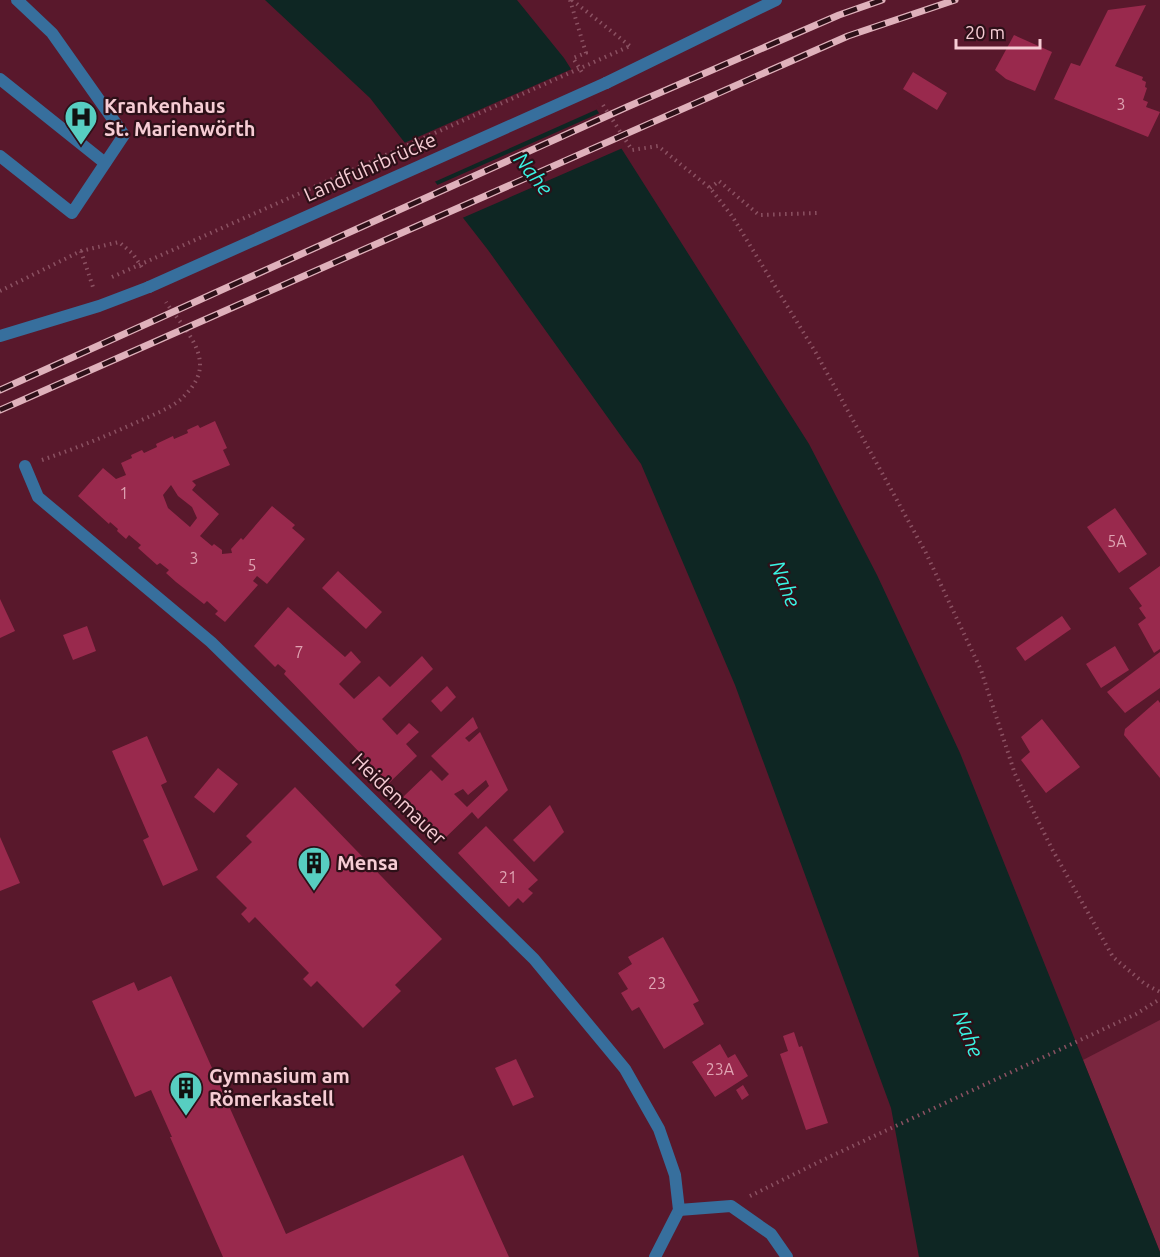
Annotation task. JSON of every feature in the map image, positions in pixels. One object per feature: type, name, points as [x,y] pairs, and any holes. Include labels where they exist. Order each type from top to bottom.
[{"type":"street","points":[[0,156],[72,213],[124,135],[52,33],[17,0]]},
{"type":"street","name":"Landfuhrbrücke","points":[[50,321],[149,287],[606,83],[776,0]]},
{"type":"street","points":[[0,79],[105,163]]},
{"type":"street","points":[[0,327],[50,321]]},
{"type":"street","points":[[0,336],[50,321]]},
{"type":"street","name":"Heidenmauer","points":[[25,466],[38,497],[211,642],[534,959],[625,1069],[659,1129],[675,1175],[679,1210]]},
{"type":"street","points":[[655,1257],[679,1210],[730,1206],[771,1234],[787,1257]]},
{"type":"path","points":[[111,277],[630,46],[571,0]]},
{"type":"path","points":[[571,0],[586,53],[573,58],[584,77]]},
{"type":"path","points":[[602,104],[632,150],[658,146],[710,188],[732,216],[816,353],[926,553],[981,670],[1015,774],[1052,849],[1113,957],[1145,984],[1160,992]]},
{"type":"path","points":[[710,188],[719,180],[759,215],[818,213]]},
{"type":"path","points":[[0,291],[81,251],[119,242],[133,254],[146,273]]},
{"type":"path","points":[[81,251],[99,306]]},
{"type":"path","points":[[92,286],[102,282]]},
{"type":"path","points":[[25,466],[83,446],[160,411],[179,400],[192,388],[198,377],[200,366],[197,348],[165,301]]},
{"type":"path","points":[[730,1206],[825,1159],[1136,1014],[1160,999]]},
{"type":"shaded area","points":[[1160,1020],[1160,1252],[1083,1060]]},
{"type":"water","name":"Nahe","points":[[265,0],[517,0],[564,58],[809,444],[877,575],[960,753],[1160,1252],[1160,1257],[919,1257],[891,1108],[735,685],[641,464],[488,250],[370,98]]},
{"type":"pier","points":[[574,68],[600,108],[432,183],[402,144]]},
{"type":"pier","points":[[602,112],[625,147],[460,219],[435,186]]},
{"type":"building","points":[[1146,5],[1115,66],[1143,77],[1142,80],[1146,82],[1145,87],[1147,88],[1143,100],[1148,102],[1146,107],[1160,112],[1148,137],[1054,99],[1071,63],[1080,66],[1108,10]]},
{"type":"building","points":[[1014,35],[1052,52],[1035,91],[1006,79],[995,70]]},
{"type":"building","points":[[913,72],[947,93],[937,110],[903,89]]},
{"type":"building","points":[[215,421],[227,448],[223,450],[230,465],[192,481],[196,485],[192,490],[219,514],[200,536],[212,546],[214,544],[222,550],[222,554],[232,553],[231,549],[241,538],[243,540],[272,506],[295,525],[292,528],[305,539],[267,584],[257,576],[253,581],[258,585],[225,622],[215,614],[218,611],[207,601],[204,604],[176,582],[166,573],[169,570],[160,563],[157,565],[138,548],[141,545],[129,535],[126,539],[117,531],[118,529],[110,522],[109,524],[78,496],[103,468],[116,479],[126,475],[121,463],[132,458],[131,455],[142,450],[144,453],[173,436],[174,439],[188,433],[187,430],[198,425],[200,428]],"holes":[[[171,485],[178,496],[192,507],[197,518],[190,527],[168,508],[163,495]]]},
{"type":"building","points":[[1115,508],[1147,554],[1119,573],[1087,527]]},
{"type":"building","points":[[1160,566],[1160,649],[1154,653],[1138,624],[1146,618],[1139,608],[1142,606],[1129,588]]},
{"type":"building","points":[[338,571],[382,612],[366,629],[322,588]]},
{"type":"building","points":[[0,599],[15,631],[0,638]]},
{"type":"building","points":[[288,607],[345,657],[351,651],[361,662],[339,684],[354,699],[379,676],[390,687],[422,656],[433,669],[382,719],[397,735],[409,723],[419,732],[406,744],[417,756],[389,783],[284,674],[286,671],[278,664],[275,667],[254,646]]},
{"type":"building","points":[[1062,616],[1071,629],[1025,661],[1016,648]]},
{"type":"building","points":[[87,626],[96,651],[73,660],[63,635]]},
{"type":"building","points":[[1115,646],[1129,670],[1101,688],[1086,664]]},
{"type":"building","points":[[1160,652],[1160,688],[1125,713],[1107,692]]},
{"type":"building","points":[[447,686],[456,697],[441,712],[431,701]]},
{"type":"building","points":[[1158,700],[1160,703],[1160,778],[1124,735],[1125,729]]},
{"type":"building","points":[[473,717],[478,728],[465,738],[469,742],[480,732],[508,790],[478,819],[472,812],[444,839],[403,797],[431,770],[442,781],[449,774],[431,756]],"holes":[[[486,780],[489,786],[467,807],[454,794],[463,789],[468,795]]]},
{"type":"building","points":[[1042,719],[1080,767],[1046,793],[1021,760],[1030,752],[1021,737]]},
{"type":"building","points":[[147,736],[167,782],[161,785],[198,870],[163,886],[143,840],[149,837],[112,751]]},
{"type":"building","points":[[218,768],[238,784],[214,813],[194,797]]},
{"type":"building","name":"Mensa","points":[[295,787],[442,939],[395,985],[401,991],[363,1028],[317,981],[311,987],[303,979],[309,973],[255,917],[249,923],[241,914],[247,908],[216,877],[252,842],[246,836]]},
{"type":"building","points":[[550,805],[564,832],[534,862],[513,840]]},
{"type":"building","points":[[486,826],[538,880],[528,889],[533,893],[523,903],[518,898],[509,907],[458,853]]},
{"type":"building","points":[[0,837],[20,883],[0,891]]},
{"type":"building","points":[[663,937],[699,1001],[693,1004],[704,1024],[664,1049],[639,1007],[632,1011],[621,993],[628,989],[618,973],[632,964],[628,957]]},
{"type":"building","name":"Gymnasium am Römerkastell","points":[[171,976],[286,1234],[463,1155],[509,1257],[223,1257],[151,1090],[135,1097],[92,1001],[134,982],[138,991]]},
{"type":"building","points":[[794,1032],[799,1047],[802,1046],[828,1123],[806,1130],[780,1054],[788,1051],[783,1036]]},
{"type":"building","points":[[720,1044],[728,1058],[735,1054],[748,1076],[715,1097],[692,1062]]},
{"type":"building","points":[[516,1059],[534,1097],[513,1106],[495,1068]]},
{"type":"building","points":[[743,1085],[749,1095],[742,1100],[736,1090]]},
{"type":"railway","points":[[0,390],[627,107],[839,15],[882,0]]},
{"type":"railway","points":[[0,410],[848,36],[955,0]]},
{"type":"place","name":"Krankenhaus St. Marienwörth","points":[[81,146]]},
{"type":"place","name":"Mensa","points":[[314,892]]},
{"type":"place","name":"Gymnasium am Römerkastell","points":[[186,1117]]}]
